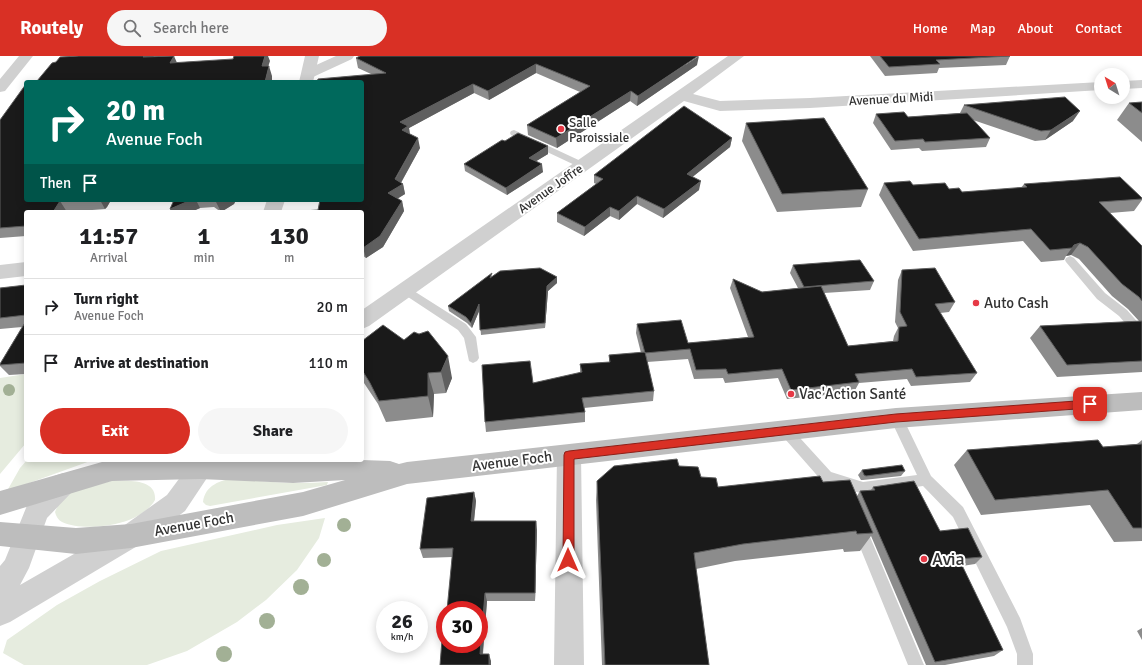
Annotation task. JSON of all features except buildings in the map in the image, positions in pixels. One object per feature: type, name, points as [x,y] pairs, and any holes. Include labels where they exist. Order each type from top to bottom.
[{"type":"main road","name":"Avenue Foch","points":[[0,534],[76,541],[131,536],[303,504],[407,474],[896,418],[1142,401]]},
{"type":"main road","name":"Avenue Foch","points":[[0,503],[120,465],[204,463],[293,472],[339,469],[407,474]]},
{"type":"street","points":[[0,88],[26,56]]},
{"type":"street","points":[[307,78],[312,56]]},
{"type":"street","points":[[307,78],[347,56]]},
{"type":"street","name":"Avenue Joffre","points":[[364,320],[738,56]]},
{"type":"street","points":[[1130,85],[1142,84]]},
{"type":"street","name":"Avenue du Midi","points":[[682,95],[698,101],[720,106],[810,103],[1094,86]]},
{"type":"street","points":[[0,272],[24,269]]},
{"type":"street","points":[[569,455],[569,665]]},
{"type":"street","points":[[0,612],[131,536],[176,503],[204,463]]},
{"type":"street","points":[[0,590],[15,568],[37,512],[63,484]]},
{"type":"lane","points":[[514,133],[582,165]]},
{"type":"lane","points":[[1070,260],[1101,296],[1123,313],[1142,335]]},
{"type":"lane","points":[[406,290],[462,327],[470,337],[473,358]]},
{"type":"lane","points":[[896,418],[926,480],[958,512],[1014,624],[1025,654],[1025,665]]},
{"type":"lane","points":[[785,431],[827,477],[863,488],[926,480]]},
{"type":"lane","points":[[839,481],[845,496]]},
{"type":"lane","points":[[855,518],[916,665]]},
{"type":"shaded area","points":[[24,374],[24,445],[0,474],[0,378]]},
{"type":"shaded area","points":[[25,462],[87,462],[7,491],[20,468]]},
{"type":"shaded area","points":[[235,478],[281,483],[328,482],[327,485],[210,506],[203,502],[207,491],[214,484]]},
{"type":"shaded area","points":[[111,481],[132,481],[146,484],[154,493],[155,500],[144,512],[137,516],[129,520],[104,526],[77,526],[62,522],[57,518],[55,512],[58,505],[68,493]]},
{"type":"shaded area","points":[[325,518],[319,538],[297,570],[266,600],[237,622],[187,651],[147,665],[24,665],[3,653],[7,640],[57,605],[100,581],[161,551],[277,525]]},
{"type":"place","name":"Salle Paroissiale","points":[[561,129]]},
{"type":"place","name":"Auto Cash","points":[[976,303]]},
{"type":"place","name":"Vac'Action Santé","points":[[791,394]]},
{"type":"place","name":"Avia","points":[[924,559]]},
{"type":"route","points":[[568,560],[569,455],[896,418],[1090,404]]}]
